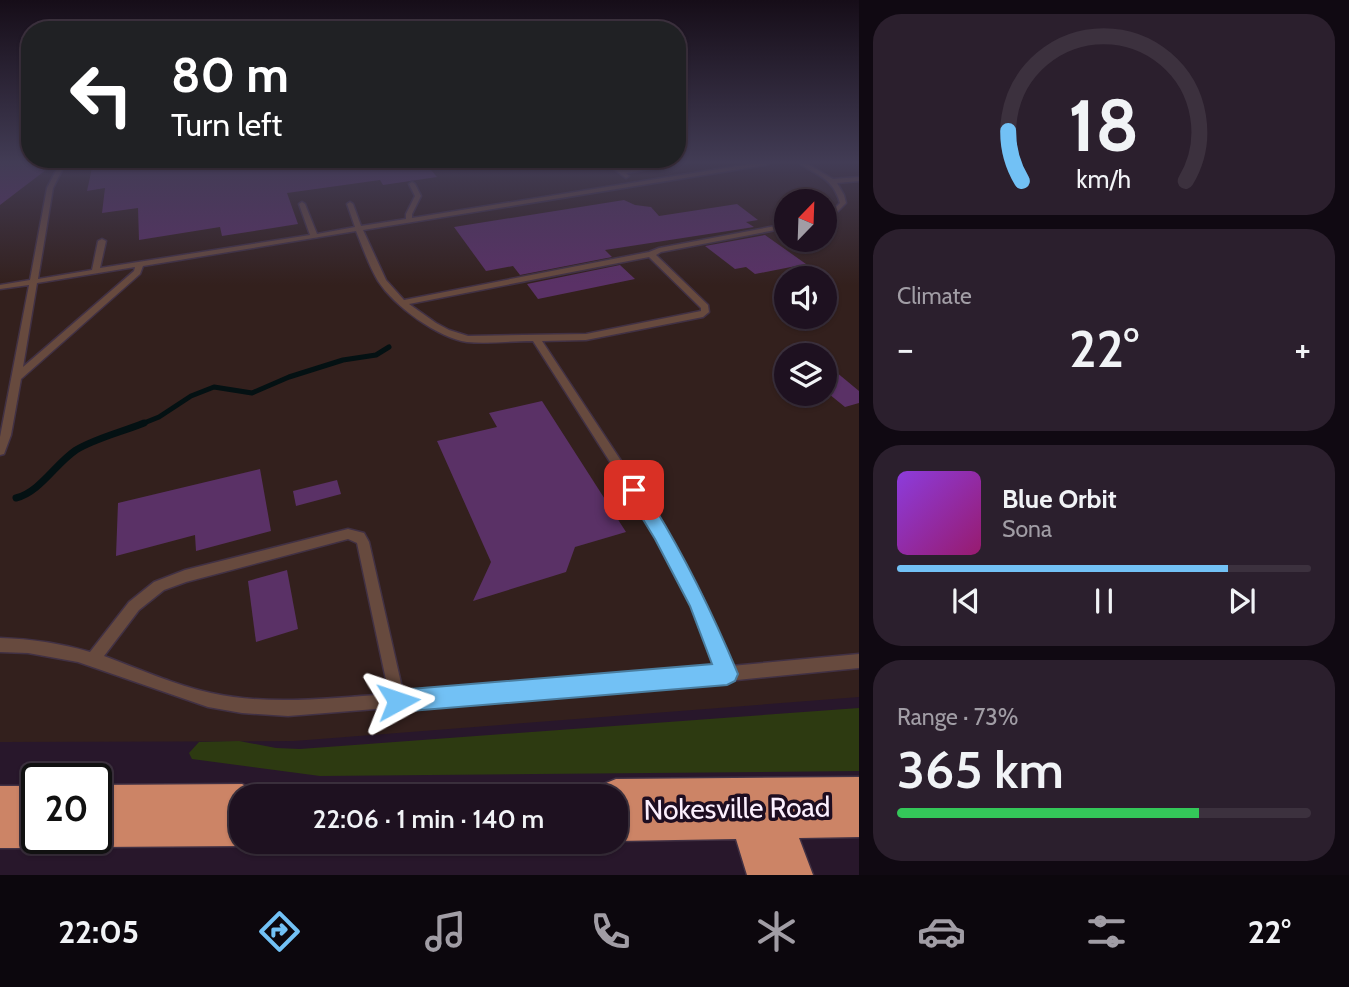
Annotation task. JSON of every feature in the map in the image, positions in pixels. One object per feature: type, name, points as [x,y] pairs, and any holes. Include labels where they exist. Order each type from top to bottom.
[{"type":"highway","name":"Nokesville Road","points":[[628,810],[859,807]]},
{"type":"highway","points":[[757,808],[780,875]]},
{"type":"highway","points":[[112,816],[229,814]]},
{"type":"highway","points":[[0,817],[21,817]]},
{"type":"lane","points":[[0,451],[6,435],[47,204]]},
{"type":"lane","points":[[302,204],[314,235]]},
{"type":"lane","points":[[350,204],[384,283],[430,324],[455,337],[586,337],[705,312],[705,307],[651,254]]},
{"type":"lane","points":[[409,220],[414,204]]},
{"type":"lane","points":[[0,287],[511,204]]},
{"type":"lane","points":[[405,302],[774,228]]},
{"type":"lane","points":[[96,270],[102,241]]},
{"type":"lane","points":[[16,378],[136,272],[141,263]]},
{"type":"lane","points":[[535,337],[662,533],[698,602],[727,674]]},
{"type":"lane","points":[[94,658],[134,606],[159,586],[185,576],[348,534],[356,535],[363,542],[398,701]]},
{"type":"lane","points":[[0,645],[62,650],[94,658],[198,697],[241,706],[288,709],[859,661]]},
{"type":"shaded area","points":[[0,204],[774,204],[774,252],[837,252],[837,204],[859,204],[859,697],[294,741],[0,742]]},
{"type":"green space","points":[[859,708],[859,771],[320,776],[192,759],[189,753],[199,742],[239,741],[276,748],[300,749]]},
{"type":"building","points":[[103,204],[291,204],[298,224],[222,236],[220,227],[139,240],[138,208],[102,213]]},
{"type":"building","points":[[600,204],[651,207],[659,216],[737,204],[758,220],[746,222],[754,227],[605,250],[612,257],[520,275],[513,266],[486,271],[454,227]]},
{"type":"building","points":[[765,235],[774,241],[774,252],[789,252],[806,264],[774,266],[774,270],[755,274],[746,267],[735,269],[705,246]]},
{"type":"building","points":[[620,265],[635,279],[538,299],[527,284]]},
{"type":"building","points":[[837,373],[859,391],[859,403],[845,407],[837,401]]},
{"type":"building","points":[[542,401],[626,532],[575,547],[566,572],[473,601],[491,562],[437,441],[497,427],[489,413]]},
{"type":"building","points":[[260,469],[271,531],[196,551],[195,535],[116,556],[118,503]]},
{"type":"building","points":[[337,480],[341,494],[296,506],[293,491]]},
{"type":"building","points":[[287,570],[298,629],[256,642],[248,581]]},
{"type":"waterway","points":[[144,423],[159,417],[191,396],[214,387],[252,393],[289,377],[343,360],[376,355],[389,347]]},
{"type":"waterway","points":[[16,498],[33,490],[76,450],[144,423]]},
{"type":"waterway","points":[[139,425],[144,423]]},
{"type":"route","points":[[398,701],[727,674],[698,602],[662,533],[634,490]]}]
